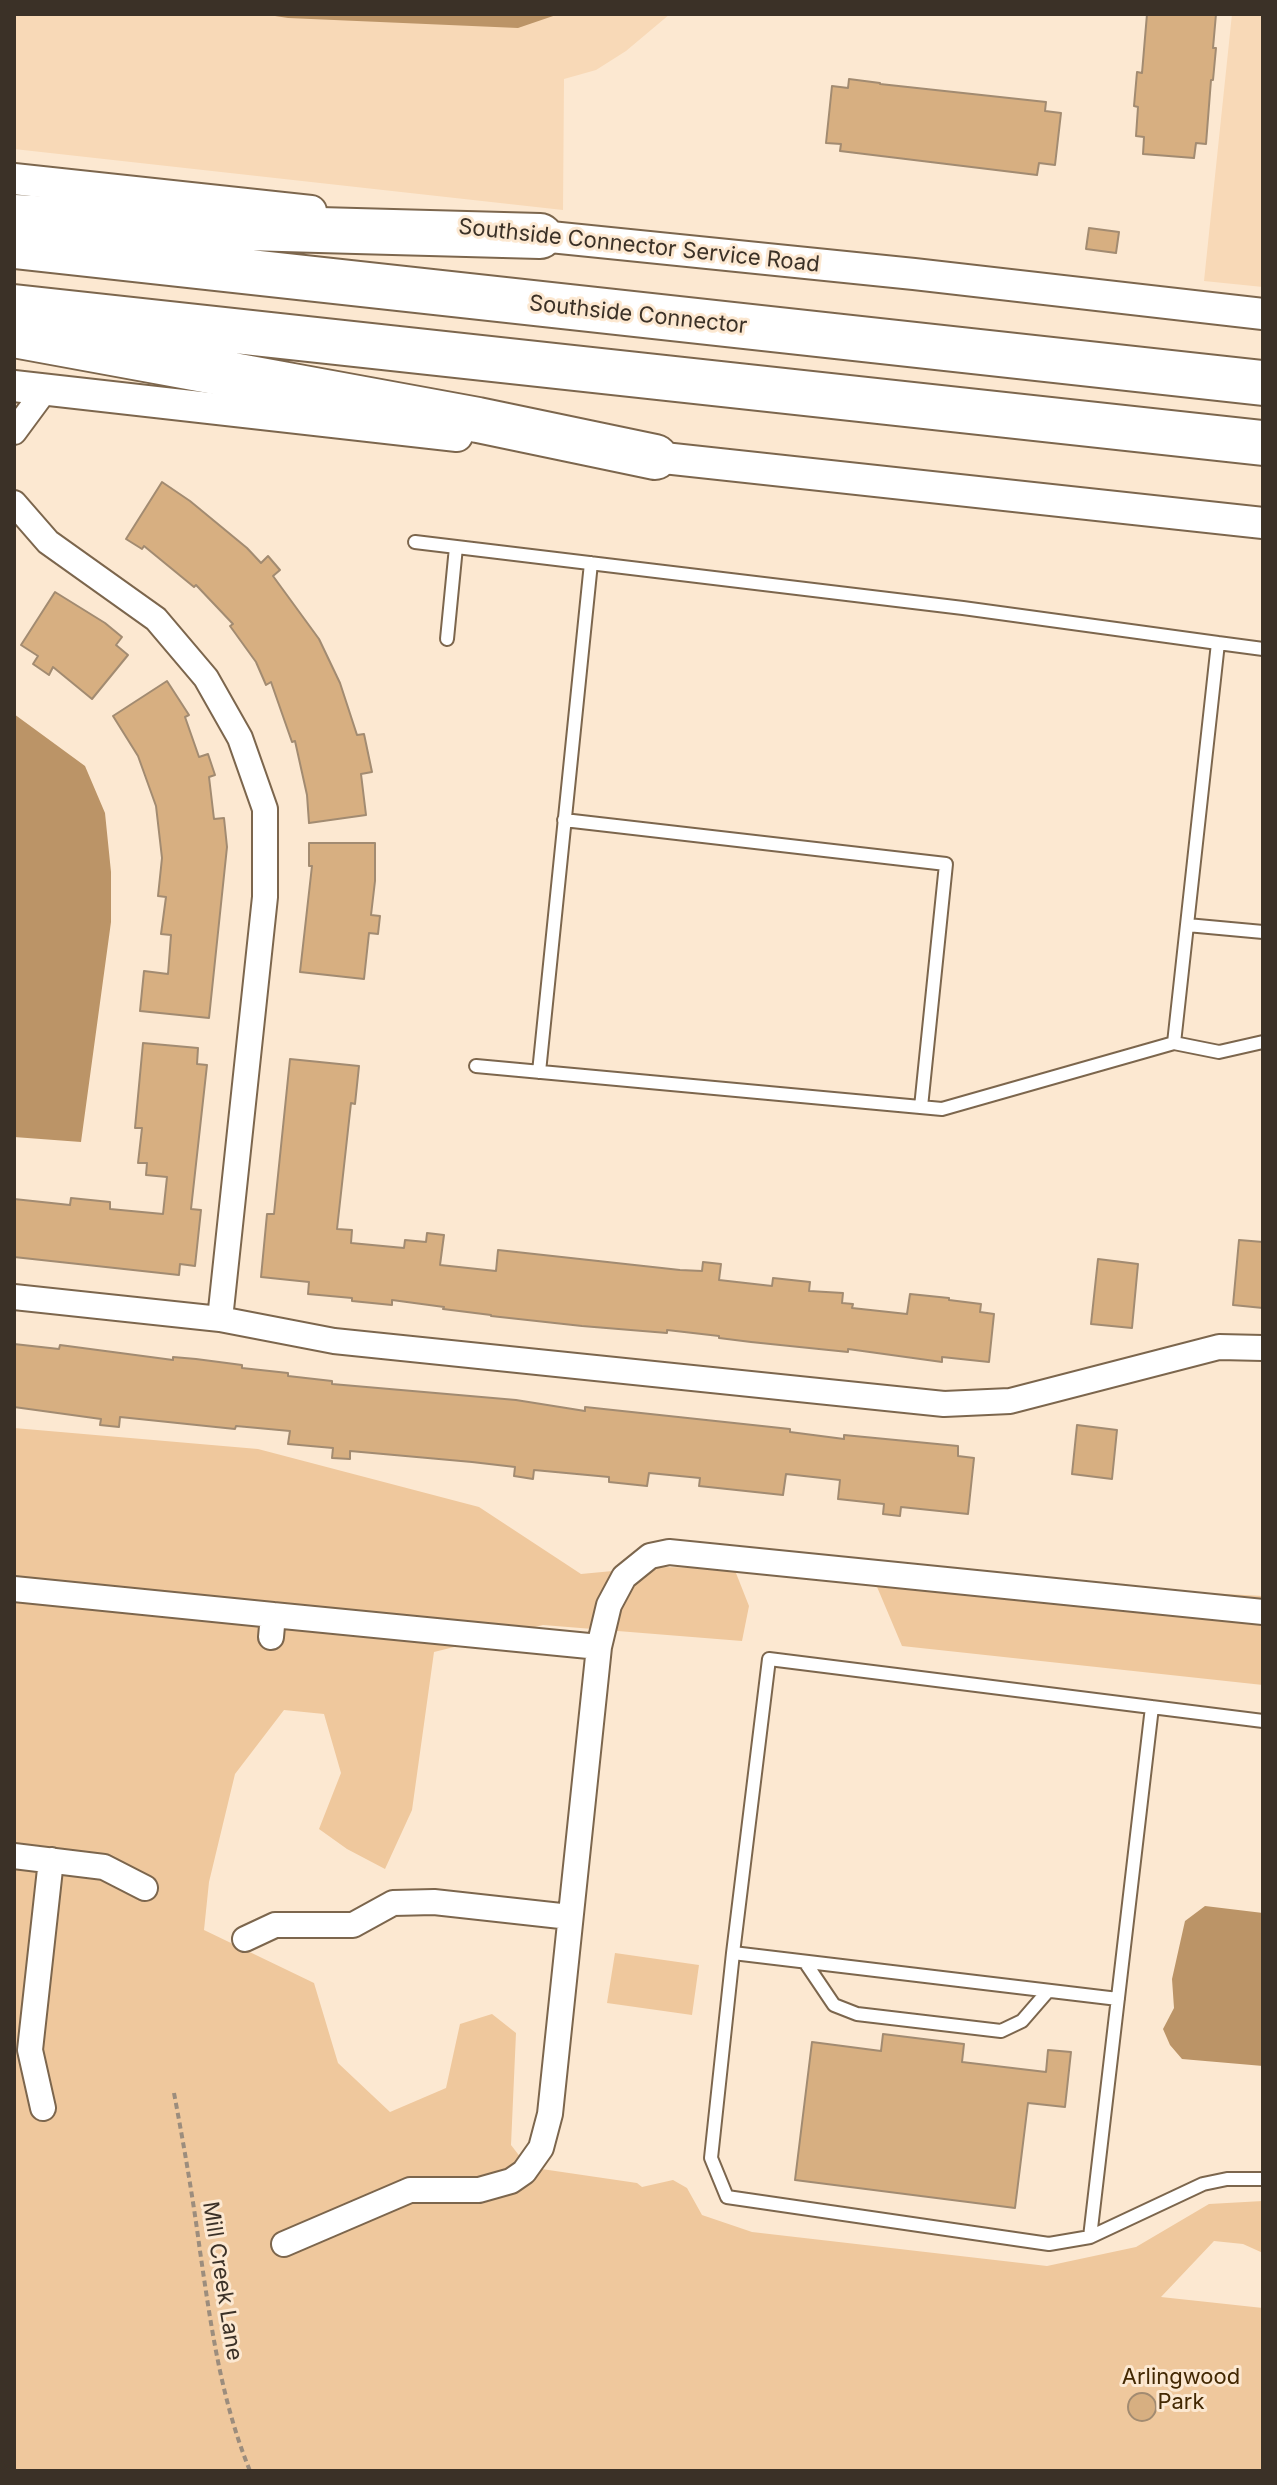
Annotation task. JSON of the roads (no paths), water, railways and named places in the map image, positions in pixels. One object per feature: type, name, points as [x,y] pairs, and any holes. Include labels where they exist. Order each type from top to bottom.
[{"type":"highway","points":[[14,217],[209,227],[540,236]]},
{"type":"highway","name":"Southside Connector","points":[[14,246],[1263,383]]},
{"type":"highway","points":[[14,307],[1263,443]]},
{"type":"highway","points":[[14,335],[463,417],[655,457]]},
{"type":"street","name":"Southside Connector Service Road","points":[[14,179],[1263,314]]},
{"type":"street","points":[[14,386],[1263,523]]},
{"type":"street","points":[[14,432],[45,390]]},
{"type":"street","points":[[14,503],[48,542],[156,619],[206,678],[240,738],[265,809],[265,897],[220,1319]]},
{"type":"street","points":[[14,1297],[220,1319],[334,1341],[944,1404],[1010,1401],[1219,1347],[1263,1348]]},
{"type":"street","points":[[284,2244],[410,2190],[479,2190],[511,2181],[524,2172],[541,2148],[550,2114],[599,1647],[609,1605],[624,1577],[650,1556],[669,1552],[1263,1612]]},
{"type":"street","points":[[14,1589],[272,1626],[599,1647]]},
{"type":"street","points":[[14,1856],[104,1867],[145,1888]]},
{"type":"street","points":[[43,2108],[30,2050],[51,1860]]},
{"type":"street","points":[[245,1939],[275,1925],[353,1925],[393,1903],[434,1902],[570,1917]]},
{"type":"lane","points":[[415,542],[963,608],[1263,649]]},
{"type":"lane","points":[[447,639],[456,547]]},
{"type":"lane","points":[[539,1072],[591,563]]},
{"type":"lane","points":[[1174,1043],[1218,643]]},
{"type":"lane","points":[[564,820],[946,864],[921,1107]]},
{"type":"lane","points":[[1187,925],[1263,932]]},
{"type":"lane","points":[[476,1066],[942,1109],[1174,1043],[1219,1052],[1263,1042]]},
{"type":"lane","points":[[1263,1721],[769,1659],[711,2158],[727,2197],[1049,2244],[1090,2237],[1203,2184],[1227,2179],[1263,2179]]},
{"type":"lane","points":[[1090,2237],[1152,1707]]},
{"type":"lane","points":[[733,1953],[1118,1999]]},
{"type":"lane","points":[[805,1962],[834,2005],[857,2014],[1001,2031],[1022,2021],[1048,1991]]},
{"type":"park label","name":"Arlingwood Park","points":[[1181,2390]]}]
